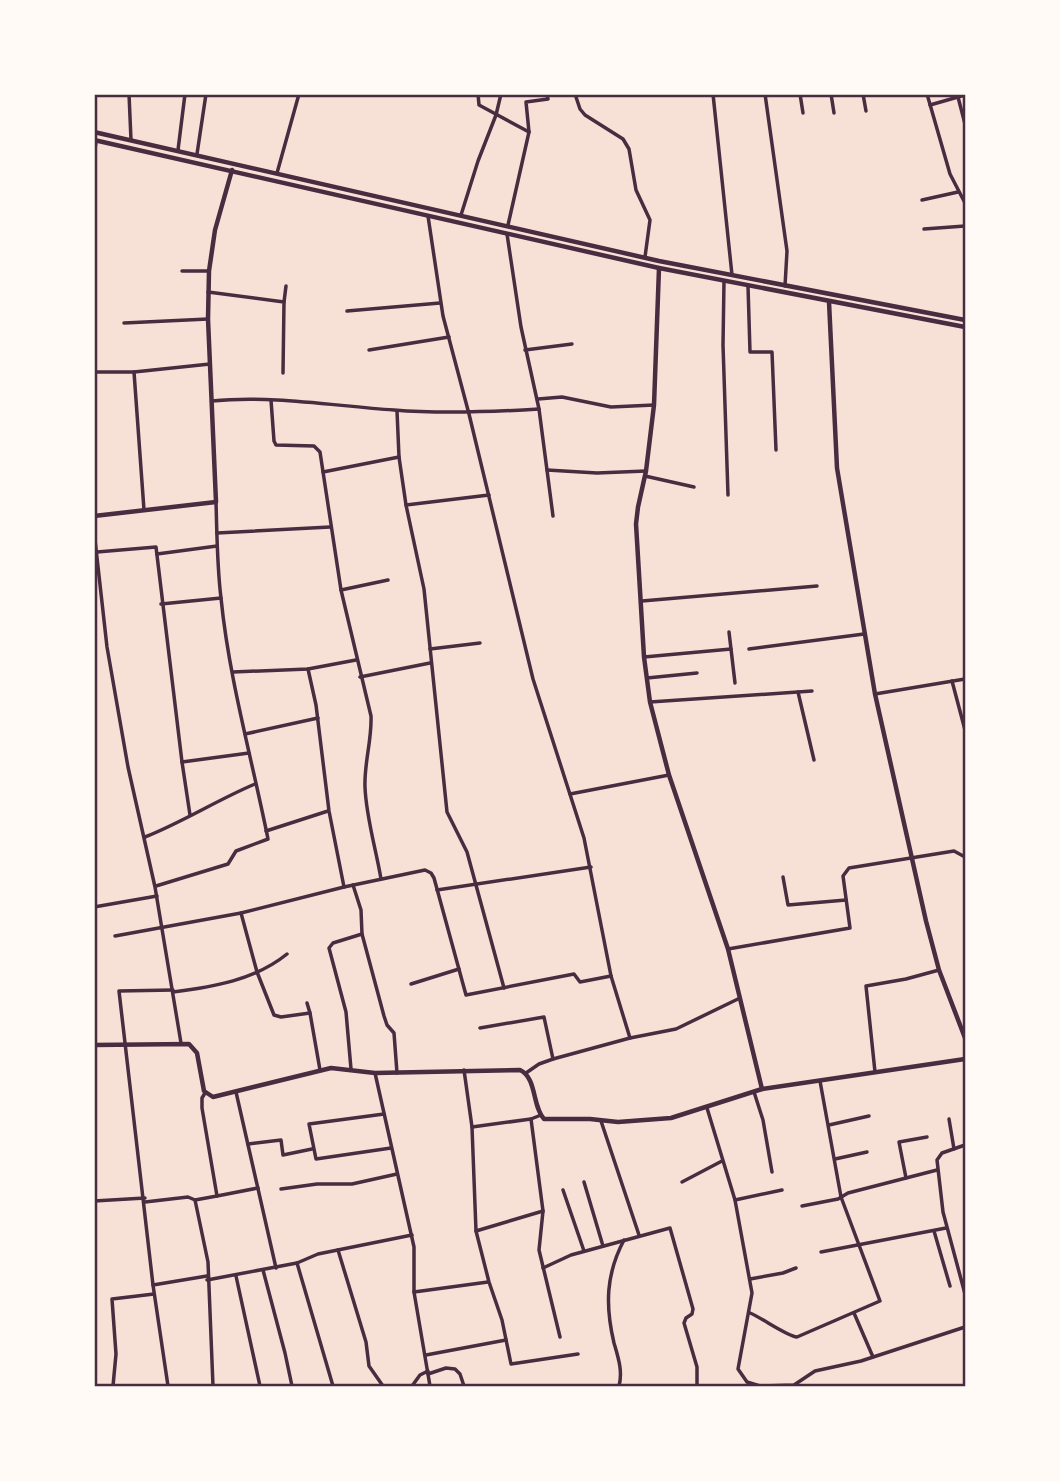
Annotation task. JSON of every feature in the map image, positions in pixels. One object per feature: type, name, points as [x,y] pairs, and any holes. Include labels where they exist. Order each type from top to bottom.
[{"type":"street","points":[[130,94],[131,140]]},
{"type":"street","points":[[178,150],[185,94]]},
{"type":"street","points":[[197,154],[206,94]]},
{"type":"street","points":[[277,173],[299,94]]},
{"type":"street","points":[[478,94],[479,105],[529,132]]},
{"type":"street","points":[[461,215],[501,94]]},
{"type":"street","points":[[547,94],[548,99],[526,103],[529,132],[507,234],[525,350],[539,409],[554,516]]},
{"type":"street","points":[[575,94],[585,115],[623,139],[629,149],[636,190],[650,220],[645,257]]},
{"type":"street","points":[[678,94],[687,94]]},
{"type":"street","points":[[713,94],[732,275]]},
{"type":"street","points":[[765,94],[787,251],[785,286]]},
{"type":"street","points":[[800,94],[803,113]]},
{"type":"street","points":[[831,94],[834,114]]},
{"type":"street","points":[[863,94],[866,111]]},
{"type":"street","points":[[927,94],[941,149],[965,203]]},
{"type":"street","points":[[930,104],[965,95]]},
{"type":"street","points":[[958,96],[965,124]]},
{"type":"street","points":[[94,158],[96,132],[659,261],[965,320]]},
{"type":"street","points":[[95,141],[659,268],[965,327]]},
{"type":"street","points":[[155,887],[228,864],[236,851],[268,839],[232,672],[221,598],[217,546],[208,292],[215,230],[235,164]]},
{"type":"street","points":[[922,200],[958,192]]},
{"type":"street","points":[[429,207],[440,303],[470,414],[533,679],[591,866],[594,897],[611,976],[630,1038]]},
{"type":"street","points":[[924,229],[965,226]]},
{"type":"street","points":[[659,261],[654,405],[646,473],[636,524],[644,657],[650,702],[668,775],[728,949],[762,1089]]},
{"type":"street","points":[[182,271],[209,271]]},
{"type":"street","points":[[724,281],[723,358],[728,495]]},
{"type":"street","points":[[283,373],[286,286]]},
{"type":"street","points":[[748,286],[750,352],[772,352],[776,450]]},
{"type":"street","points":[[208,292],[284,302]]},
{"type":"street","points":[[830,293],[836,468],[864,634],[910,857],[940,970],[965,1038]]},
{"type":"street","points":[[845,304],[846,297]]},
{"type":"street","points":[[347,311],[440,303]]},
{"type":"street","points":[[124,323],[208,319]]},
{"type":"street","points":[[369,350],[449,337]]},
{"type":"street","points":[[525,350],[572,344]]},
{"type":"street","points":[[94,372],[134,372],[210,364]]},
{"type":"street","points":[[134,372],[144,511]]},
{"type":"street","points":[[537,400],[562,397],[611,407],[654,405]]},
{"type":"street","points":[[212,401],[251,398],[397,411],[470,414],[539,409]]},
{"type":"street","points":[[271,400],[275,443],[280,446],[316,447],[319,450],[341,590],[372,726],[365,775],[366,794],[382,880]]},
{"type":"street","points":[[397,411],[399,457],[406,505],[423,580],[447,812],[462,840],[476,882],[504,988]]},
{"type":"street","points":[[323,472],[399,457]]},
{"type":"street","points":[[547,470],[646,473],[694,487]]},
{"type":"street","points":[[406,505],[489,495]]},
{"type":"street","points":[[94,516],[216,502]]},
{"type":"street","points":[[217,533],[330,527]]},
{"type":"street","points":[[94,531],[107,647],[128,767],[163,928],[181,1043]]},
{"type":"street","points":[[157,554],[217,546]]},
{"type":"street","points":[[97,552],[156,547],[161,604],[190,815]]},
{"type":"street","points":[[341,590],[388,580]]},
{"type":"street","points":[[642,601],[817,586]]},
{"type":"street","points":[[161,604],[221,598]]},
{"type":"street","points":[[729,632],[735,683]]},
{"type":"street","points":[[749,649],[864,634]]},
{"type":"street","points":[[429,649],[480,643]]},
{"type":"street","points":[[644,657],[731,649]]},
{"type":"street","points":[[232,672],[308,669],[356,660]]},
{"type":"street","points":[[360,677],[430,663]]},
{"type":"street","points":[[308,669],[318,718],[329,811],[344,887]]},
{"type":"street","points":[[647,678],[697,673]]},
{"type":"street","points":[[875,694],[965,679]]},
{"type":"street","points":[[952,681],[965,730]]},
{"type":"street","points":[[650,702],[812,691]]},
{"type":"street","points":[[798,692],[814,760]]},
{"type":"street","points":[[245,734],[318,718]]},
{"type":"street","points":[[182,762],[249,753]]},
{"type":"street","points":[[570,794],[668,775]]},
{"type":"street","points":[[145,836],[167,828],[255,784]]},
{"type":"street","points":[[266,831],[329,811]]},
{"type":"street","points":[[728,949],[850,928],[843,876],[847,870],[955,851],[965,857]]},
{"type":"street","points":[[437,890],[591,866]]},
{"type":"street","points":[[115,936],[242,913],[344,887],[427,871],[433,876],[466,995],[574,974],[580,982],[611,976]]},
{"type":"street","points":[[783,877],[788,905],[846,900]]},
{"type":"street","points":[[354,885],[362,910],[362,934],[384,1016],[394,1033],[397,1073]]},
{"type":"street","points":[[94,907],[157,896]]},
{"type":"street","points":[[242,913],[257,972],[274,1015],[281,1017],[310,1013]]},
{"type":"street","points":[[351,1069],[346,1012],[329,948],[333,943],[362,934]]},
{"type":"street","points":[[168,1387],[153,1286],[119,991],[173,991],[218,985],[257,972],[287,954]]},
{"type":"street","points":[[411,984],[459,969]]},
{"type":"street","points":[[875,1073],[866,986],[940,970]]},
{"type":"street","points":[[526,1073],[553,1059],[677,1028],[740,998]]},
{"type":"street","points":[[307,1003],[320,1070]]},
{"type":"street","points":[[480,1028],[544,1017],[553,1059]]},
{"type":"street","points":[[94,1045],[181,1043],[191,1045],[196,1050],[205,1093],[202,1108],[217,1196]]},
{"type":"street","points":[[205,1093],[213,1097],[320,1070],[351,1069],[397,1073],[520,1070],[526,1073],[541,1115],[550,1120],[644,1121],[671,1118],[762,1089],[965,1059]]},
{"type":"street","points":[[464,1070],[472,1127],[476,1231],[502,1320],[511,1364],[578,1354]]},
{"type":"street","points":[[375,1073],[412,1235],[415,1256],[414,1292],[430,1387]]},
{"type":"street","points":[[750,1313],[786,1334],[797,1337],[880,1301],[841,1196],[820,1080]]},
{"type":"street","points":[[236,1092],[276,1268]]},
{"type":"street","points":[[754,1092],[763,1120],[772,1172]]},
{"type":"street","points":[[707,1108],[735,1200],[750,1279],[750,1313],[738,1369],[747,1382],[760,1386],[800,1385],[807,1374],[823,1368],[873,1357],[965,1327]]},
{"type":"street","points":[[384,1114],[309,1124],[312,1149],[316,1159],[391,1148]]},
{"type":"street","points":[[472,1127],[531,1119],[541,1115]]},
{"type":"street","points":[[829,1125],[869,1116]]},
{"type":"street","points":[[531,1119],[542,1211],[538,1244],[561,1337]]},
{"type":"street","points":[[949,1119],[954,1149]]},
{"type":"street","points":[[600,1120],[639,1235]]},
{"type":"street","points":[[906,1178],[899,1142],[927,1137]]},
{"type":"street","points":[[248,1144],[281,1140],[283,1155],[312,1149]]},
{"type":"street","points":[[965,1145],[940,1154],[937,1170],[946,1228],[965,1294]]},
{"type":"street","points":[[835,1159],[867,1152]]},
{"type":"street","points":[[682,1182],[722,1161]]},
{"type":"street","points":[[802,1206],[838,1199],[937,1170]]},
{"type":"street","points":[[281,1189],[317,1184],[352,1184],[397,1174]]},
{"type":"street","points":[[584,1182],[603,1245]]},
{"type":"street","points":[[94,1201],[188,1197],[195,1200],[258,1188]]},
{"type":"street","points":[[563,1190],[584,1251]]},
{"type":"street","points":[[735,1200],[782,1190]]},
{"type":"street","points":[[195,1200],[206,1252],[213,1387]]},
{"type":"street","points":[[476,1231],[542,1211]]},
{"type":"street","points":[[544,1268],[584,1251],[670,1228],[693,1309],[692,1314],[684,1320],[684,1326],[697,1367],[697,1387]]},
{"type":"street","points":[[821,1252],[946,1228]]},
{"type":"street","points":[[934,1231],[950,1286]]},
{"type":"street","points":[[153,1286],[236,1276],[297,1263],[318,1254],[412,1235]]},
{"type":"street","points":[[619,1387],[621,1370],[608,1318],[607,1302],[616,1255],[625,1239]]},
{"type":"street","points":[[338,1250],[366,1342],[369,1366],[383,1387]]},
{"type":"street","points":[[297,1263],[333,1387]]},
{"type":"street","points":[[750,1279],[796,1268]]},
{"type":"street","points":[[263,1270],[292,1387]]},
{"type":"street","points":[[236,1276],[260,1387]]},
{"type":"street","points":[[414,1292],[489,1282]]},
{"type":"street","points":[[113,1387],[116,1354],[111,1299],[154,1294]]},
{"type":"street","points":[[854,1313],[873,1357]]},
{"type":"street","points":[[426,1355],[506,1340]]},
{"type":"street","points":[[412,1387],[420,1375],[446,1368],[455,1369],[460,1374],[464,1387]]}]
